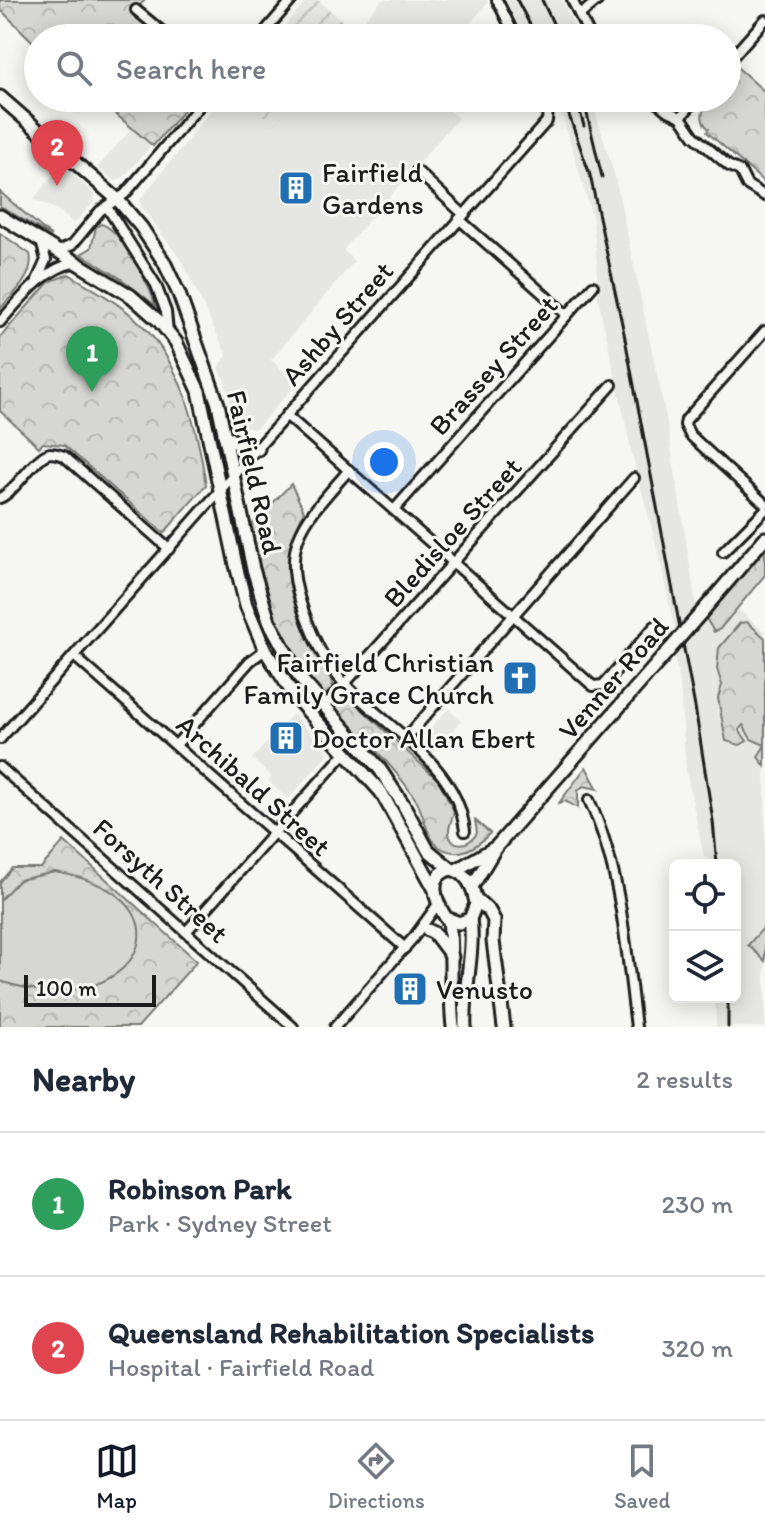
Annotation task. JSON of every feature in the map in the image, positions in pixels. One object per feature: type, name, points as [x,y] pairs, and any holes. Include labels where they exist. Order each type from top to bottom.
[{"type":"main road","name":"Fairfield Road","points":[[0,97],[156,248],[173,278],[213,389],[259,595],[269,621],[293,668],[379,768],[428,850],[453,870]]},
{"type":"main road","points":[[0,216],[131,296],[168,332]]},
{"type":"main road","name":"Fairfield Road","points":[[168,332],[186,360],[199,391],[246,605],[265,650],[295,697],[389,803],[434,888]]},
{"type":"main road","points":[[224,435],[240,445],[258,449]]},
{"type":"main road","name":"Venner Road","points":[[474,892],[496,847],[765,538]]},
{"type":"main road","name":"Venner Road","points":[[453,870],[496,847]]},
{"type":"main road","points":[[453,1027],[448,919],[438,904],[434,888],[440,874],[453,870],[465,875],[492,915],[495,929],[493,941]]},
{"type":"main road","points":[[465,1027],[464,998],[474,892]]},
{"type":"main road","points":[[448,919],[459,923],[472,918]]},
{"type":"main road","points":[[472,918],[487,927],[493,941],[504,1027]]},
{"type":"main road","points":[[428,930],[434,933],[452,957]]},
{"type":"street","points":[[271,24],[292,0]]},
{"type":"street","points":[[497,0],[509,24]]},
{"type":"street","points":[[572,0],[584,24]]},
{"type":"street","points":[[580,15],[598,0]]},
{"type":"street","points":[[136,10],[153,24]]},
{"type":"street","points":[[741,47],[765,20]]},
{"type":"street","points":[[59,251],[72,245],[99,212],[112,204],[194,112]]},
{"type":"street","name":"Ashby Street","points":[[0,739],[547,121],[548,112]]},
{"type":"street","points":[[670,112],[681,117],[694,136],[729,166],[740,171],[747,185],[765,196]]},
{"type":"street","points":[[681,117],[685,112]]},
{"type":"street","points":[[417,171],[461,217],[567,315]]},
{"type":"street","name":"Fairfield Road","points":[[112,204],[156,285],[166,312],[168,332]]},
{"type":"street","points":[[35,284],[45,263],[41,241]]},
{"type":"street","points":[[0,322],[35,284],[55,268],[77,262]]},
{"type":"street","name":"Brassey Street","points":[[394,510],[593,286]]},
{"type":"street","points":[[723,552],[765,507],[690,435],[685,427],[686,420],[765,331]]},
{"type":"street","name":"Bledisloe Street","points":[[324,707],[612,385]]},
{"type":"street","points":[[286,415],[595,687],[603,685],[655,626]]},
{"type":"street","points":[[0,498],[10,493],[43,457],[51,453],[64,456],[169,549]]},
{"type":"street","points":[[349,470],[304,522],[293,572],[298,596],[317,645],[346,685],[450,786],[461,808],[465,831]]},
{"type":"street","points":[[405,739],[634,478]]},
{"type":"street","points":[[176,745],[250,661],[265,650]]},
{"type":"street","name":"Archibald Street","points":[[74,656],[405,948]]},
{"type":"street","points":[[186,932],[345,753]]},
{"type":"street","name":"Forsyth Street","points":[[0,767],[293,1027]]},
{"type":"street","points":[[589,800],[601,825],[615,870],[636,1027]]},
{"type":"street","points":[[335,1027],[405,948],[438,904]]},
{"type":"street","points":[[414,937],[448,919]]},
{"type":"shaded area","points":[[307,0],[318,0],[346,24],[286,24]]},
{"type":"shaded area","points":[[382,0],[486,0],[488,3],[469,24],[361,24]]},
{"type":"shaded area","points":[[506,0],[562,0],[573,24],[518,24]]},
{"type":"shaded area","points":[[210,112],[259,112],[274,124],[285,112],[451,112],[458,118],[343,250],[354,261],[271,360],[297,383],[258,427],[252,429],[236,423],[218,368],[227,356],[182,261],[141,206],[140,200]]},
{"type":"shaded area","points":[[259,112],[285,112],[274,125]]},
{"type":"shaded area","points":[[559,112],[595,112],[615,177],[667,422],[695,598],[695,609],[675,632],[598,298],[593,219]]},
{"type":"shaded area","points":[[132,128],[151,145],[124,177],[115,181],[97,168]]},
{"type":"shaded area","points":[[62,166],[95,194],[95,201],[74,224],[60,211],[33,199]]},
{"type":"shaded area","points":[[725,598],[765,632],[765,1027],[716,1027],[715,1003],[741,1003],[741,859],[704,857],[686,769],[680,685],[674,655]]},
{"type":"shaded area","points":[[448,709],[461,721],[432,753],[419,741]]},
{"type":"shaded area","points":[[293,714],[329,753],[288,799],[268,781],[272,777],[252,759]]},
{"type":"green space","points":[[0,0],[145,0],[136,9],[152,24],[24,24],[24,33],[0,9]]},
{"type":"green space","points":[[741,71],[765,92],[765,183],[707,132],[709,129],[702,117],[703,112],[741,112]]},
{"type":"green space","points":[[113,112],[182,112],[153,146]]},
{"type":"green space","points":[[0,192],[51,236],[0,206]]},
{"type":"green space","points":[[101,224],[109,228],[125,246],[148,285],[155,305],[81,254],[91,248],[96,227]]},
{"type":"green space","points":[[0,233],[30,254],[31,262],[22,284],[0,309]]},
{"type":"green space","points":[[69,274],[140,323],[167,358],[186,398],[206,485],[164,533],[64,445],[43,443],[39,447],[0,411],[0,337],[49,282]]},
{"type":"green space","points":[[291,484],[304,511],[293,545],[293,595],[303,629],[333,684],[330,692],[324,695],[305,677],[278,631],[262,589],[249,528]]},
{"type":"green space","points":[[765,549],[765,575],[720,629],[714,632],[706,618]]},
{"type":"green space","points":[[747,622],[765,638],[765,745],[751,739],[743,725],[739,730],[747,741],[740,745],[726,741],[718,698],[722,685],[717,669],[719,648],[740,623]]},
{"type":"green space","points":[[344,700],[353,701],[439,781],[454,811],[449,829],[455,843],[464,843],[473,838],[477,833],[475,820],[490,833],[462,852],[448,851],[436,844],[408,788],[338,711],[336,707]]},
{"type":"green space","points":[[765,745],[765,766],[758,757]]},
{"type":"green space","points":[[586,767],[598,789],[583,786],[578,791],[578,808],[565,801],[559,803]]},
{"type":"green space","points":[[64,841],[197,961],[138,1027],[0,1027],[0,882],[12,868],[41,868]]},
{"type":"green space","points":[[55,872],[101,886],[129,906],[139,930],[134,954],[116,974],[87,987],[47,991],[0,981],[0,900],[19,880]]},
{"type":"green space","points":[[765,926],[765,961],[748,945]]},
{"type":"railway","points":[[517,0],[530,24]]},
{"type":"railway","points":[[542,0],[553,24]]},
{"type":"railway","points":[[568,112],[590,175],[624,333],[695,707],[716,859]]},
{"type":"railway","points":[[580,112],[584,126]]},
{"type":"railway","points":[[587,114],[602,177]]},
{"type":"railway","points":[[728,1003],[728,1027]]},
{"type":"place","name":"Queensland Rehabilitation Specialists","points":[[57,186]]},
{"type":"place","name":"Fairfield Gardens","points":[[296,188]]},
{"type":"place","name":"Robinson Park","points":[[92,392]]},
{"type":"place","name":"Fairfield Christian Family Grace Church","points":[[520,678]]},
{"type":"place","name":"Doctor Allan Ebert","points":[[286,738]]},
{"type":"place","name":"Venusto","points":[[410,989]]}]
